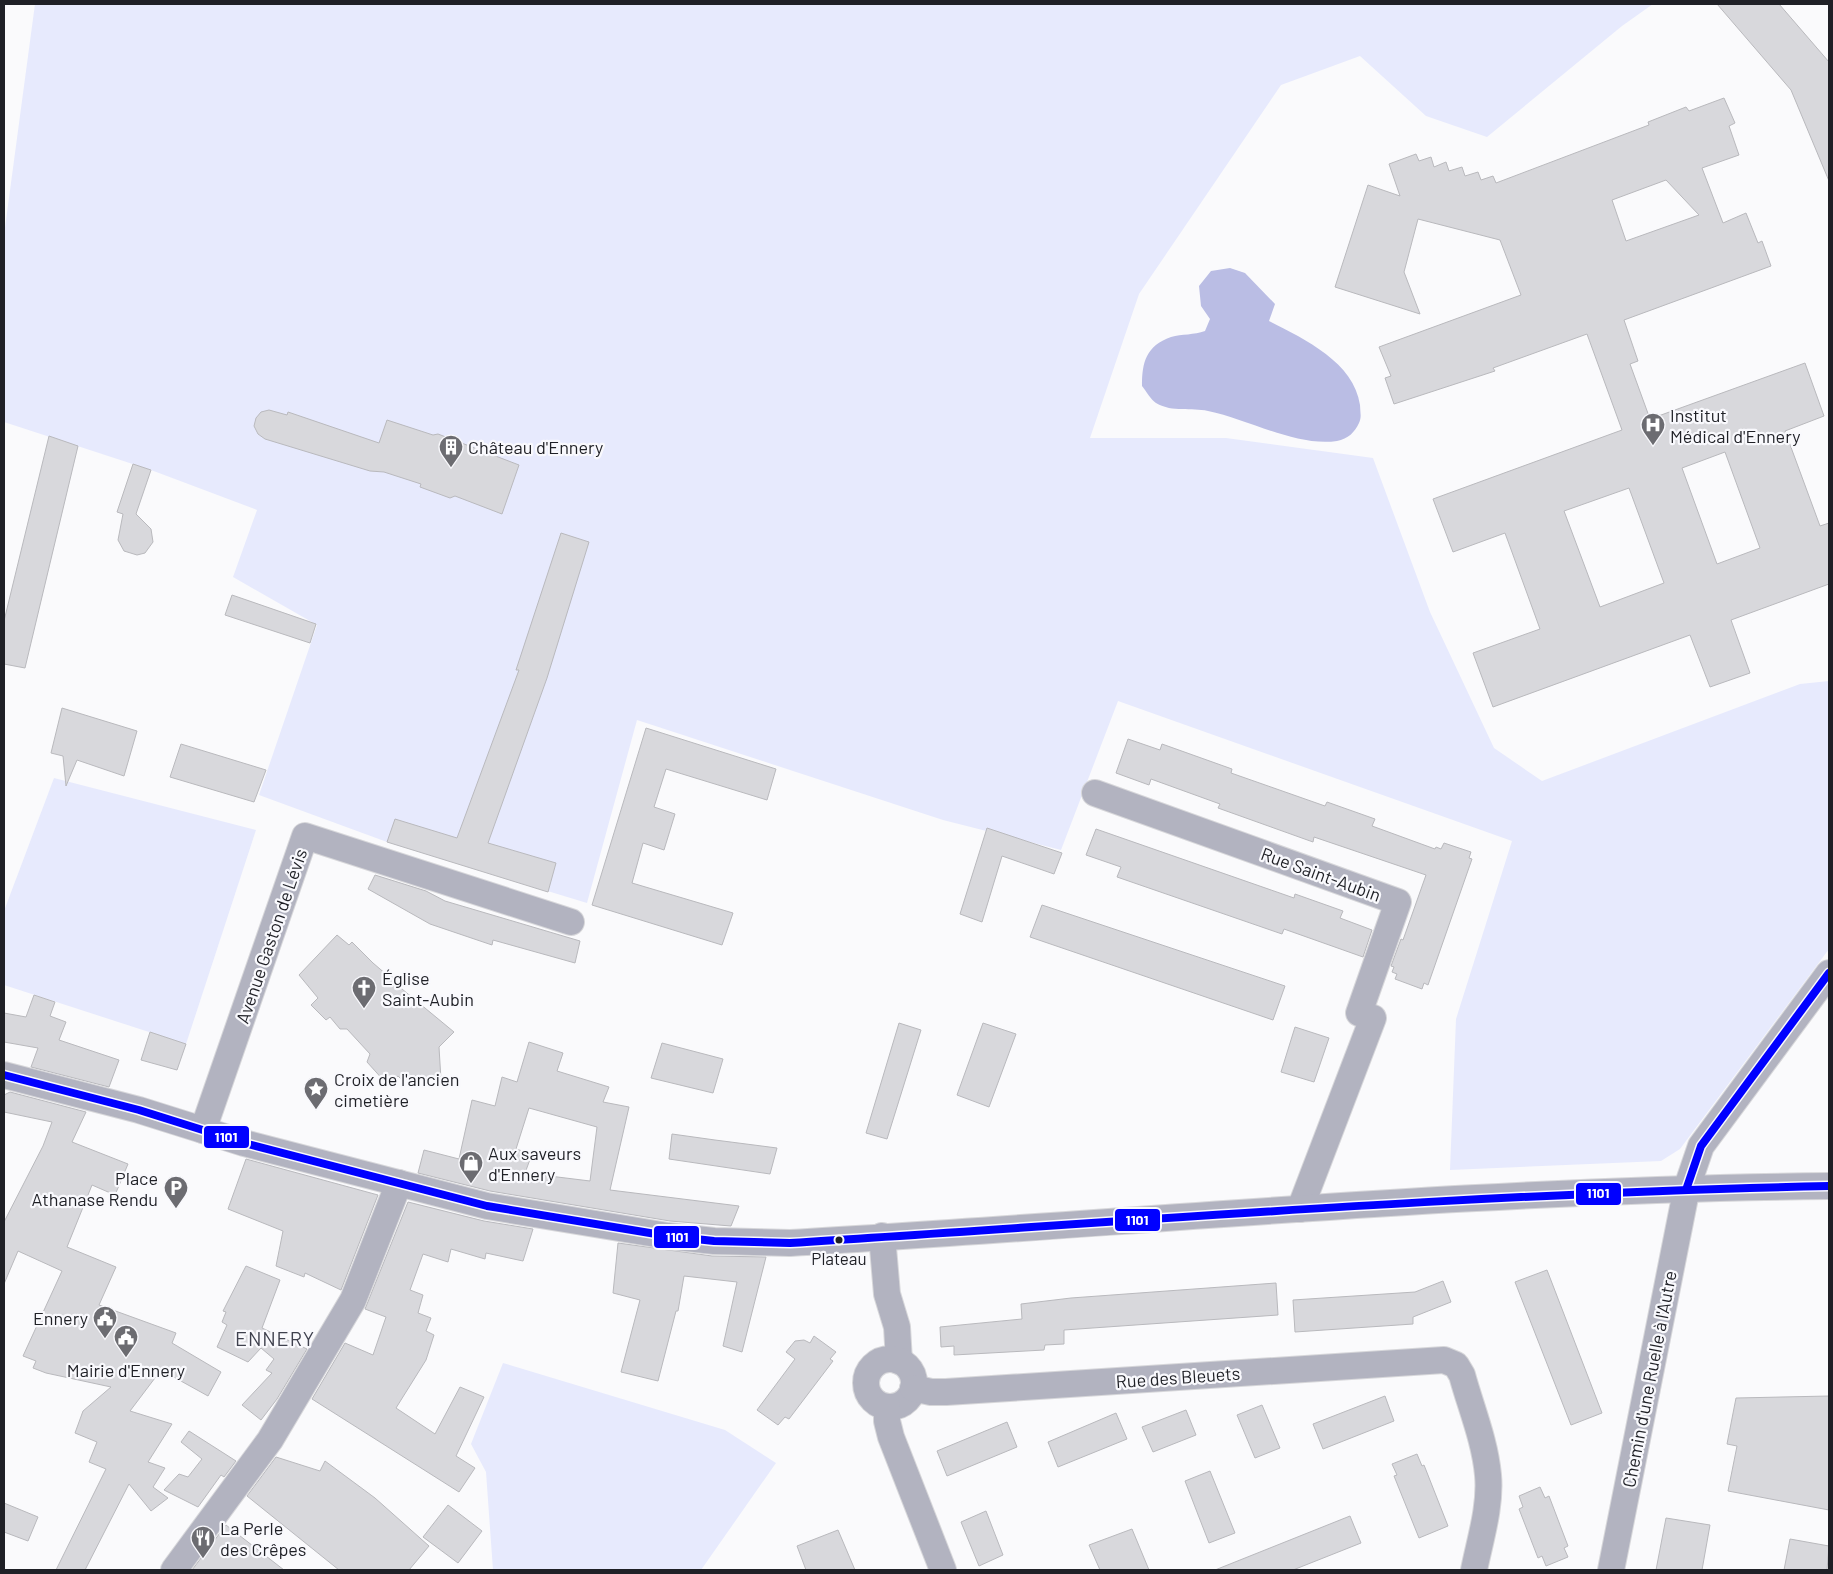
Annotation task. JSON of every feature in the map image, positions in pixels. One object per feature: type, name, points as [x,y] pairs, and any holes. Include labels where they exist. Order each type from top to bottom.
[{"type":"street","name":"Rue Saint-Aubin","points":[[1096,793],[1398,902],[1360,1013],[1373,1018],[1300,1209]]},
{"type":"street","name":"Avenue Gaston de Lévis","points":[[203,1130],[305,836],[572,922]]},
{"type":"street","name":"Chemin d'une Ruelle à l'Autre","points":[[1611,1570],[1687,1187],[1701,1146],[1829,973]]},
{"type":"street","points":[[4,1074],[87,1095],[203,1130],[495,1208],[668,1236],[714,1241],[790,1243],[1300,1209],[1687,1187],[1829,1186]]},
{"type":"street","points":[[174,1570],[270,1440],[353,1300],[399,1183]]},
{"type":"street","points":[[882,1236],[887,1294],[898,1327],[899,1361]]},
{"type":"street","points":[[890,1359],[899,1361],[910,1370],[914,1381],[913,1388],[905,1402],[895,1407],[887,1407],[878,1404],[870,1397],[866,1380],[870,1369],[879,1362],[890,1359]]},
{"type":"street","name":"Rue des Bleuets","points":[[913,1388],[930,1392],[946,1392],[1444,1360],[1456,1365],[1462,1375],[1485,1454],[1488,1499],[1474,1570]]},
{"type":"street","points":[[887,1407],[891,1437],[943,1570]]},
{"type":"shaded area","points":[[35,4],[1653,4],[1622,26],[1487,137],[1426,116],[1360,56],[1281,85],[1139,294],[1090,438],[1226,438],[1373,458],[1430,612],[1494,748],[1542,781],[1800,684],[1829,681],[1829,949],[1680,1149],[1661,1161],[1450,1170],[1456,1019],[1512,841],[1118,701],[1061,850],[943,820],[637,720],[587,903],[387,842],[259,795],[317,625],[233,577],[257,510],[151,470],[4,422],[4,235]]},
{"type":"shaded area","points":[[54,778],[256,830],[186,1044],[4,985],[4,911]]},
{"type":"shaded area","points":[[503,1363],[725,1430],[776,1463],[701,1570],[493,1570],[486,1472],[471,1444]]},
{"type":"water","points":[[1230,268],[1245,273],[1275,304],[1269,321],[1312,344],[1338,364],[1348,376],[1356,390],[1361,416],[1357,426],[1348,437],[1337,441],[1305,440],[1208,411],[1169,408],[1154,402],[1150,398],[1142,386],[1143,369],[1147,356],[1156,345],[1171,337],[1205,331],[1210,319],[1201,306],[1199,286],[1211,271]]},
{"type":"building","points":[[1717,4],[1779,4],[1829,62],[1829,181],[1791,90]]},
{"type":"building","points":[[1724,98],[1735,123],[1729,126],[1739,155],[1702,168],[1723,223],[1746,213],[1758,243],[1762,241],[1771,266],[1624,320],[1638,361],[1630,364],[1650,419],[1805,363],[1824,416],[1785,431],[1820,526],[1829,523],[1829,584],[1731,620],[1750,673],[1710,687],[1690,635],[1493,707],[1473,653],[1540,629],[1505,533],[1453,552],[1433,499],[1622,430],[1587,334],[1493,368],[1495,371],[1394,404],[1385,378],[1391,376],[1379,347],[1521,295],[1500,240],[1418,219],[1404,272],[1420,314],[1335,287],[1368,185],[1400,196],[1389,164],[1416,154],[1419,161],[1431,157],[1434,167],[1446,162],[1449,171],[1462,167],[1465,176],[1478,172],[1481,180],[1493,176],[1496,183],[1649,125],[1648,122],[1686,107],[1689,111]],"holes":[[[1666,180],[1699,215],[1626,241],[1612,200]],[[1725,452],[1760,548],[1717,564],[1682,468]],[[1629,488],[1664,583],[1600,607],[1564,511]]]},
{"type":"building","points":[[269,410],[287,415],[288,412],[379,443],[387,420],[433,435],[438,434],[519,465],[502,514],[455,496],[450,498],[420,487],[421,484],[384,472],[370,471],[265,439],[258,434],[254,426],[256,418],[261,412]]},
{"type":"building","points":[[49,436],[78,446],[25,668],[4,664],[4,621]]},
{"type":"building","points":[[133,464],[151,470],[136,514],[151,529],[153,542],[145,553],[137,555],[124,551],[118,540],[123,514],[117,512]]},
{"type":"building","points":[[561,533],[589,542],[547,678],[488,843],[556,863],[548,892],[387,842],[395,819],[457,838],[519,670],[516,670]]},
{"type":"building","points":[[232,595],[316,624],[310,643],[225,615]]},
{"type":"building","points":[[62,708],[137,731],[124,776],[77,760],[66,786],[63,756],[51,753]]},
{"type":"building","points":[[646,728],[776,769],[767,800],[666,769],[654,807],[675,814],[664,850],[643,843],[632,883],[733,913],[722,945],[592,905]]},
{"type":"building","points":[[1128,739],[1160,750],[1162,744],[1232,769],[1231,773],[1325,806],[1327,802],[1375,819],[1372,826],[1435,849],[1436,847],[1441,849],[1444,843],[1471,852],[1469,858],[1472,859],[1428,985],[1424,983],[1422,989],[1395,979],[1397,974],[1392,972],[1394,967],[1391,966],[1401,939],[1403,940],[1426,875],[1314,837],[1313,842],[1218,808],[1220,804],[1151,779],[1149,785],[1116,773]]},
{"type":"building","points":[[181,744],[266,770],[254,802],[170,777]]},
{"type":"building","points":[[987,828],[1062,853],[1054,874],[1002,856],[982,922],[960,914]]},
{"type":"building","points":[[1096,829],[1294,898],[1295,894],[1343,911],[1340,918],[1372,930],[1363,957],[1284,929],[1282,934],[1117,877],[1121,867],[1086,855]]},
{"type":"building","points":[[375,875],[426,891],[445,901],[580,941],[575,963],[493,940],[492,945],[430,924],[368,889]]},
{"type":"building","points":[[1042,905],[1285,986],[1273,1020],[1030,937]]},
{"type":"building","name":"Église Saint-Aubin","points":[[337,935],[349,945],[352,942],[387,975],[389,973],[402,989],[454,1032],[439,1047],[441,1080],[411,1075],[404,1082],[398,1076],[390,1082],[388,1080],[385,1082],[367,1062],[370,1054],[347,1029],[340,1029],[330,1017],[326,1020],[311,1005],[318,998],[299,975]]},
{"type":"building","points":[[34,995],[55,1002],[50,1016],[66,1022],[59,1040],[119,1060],[109,1087],[31,1067],[38,1048],[4,1042],[4,1013],[26,1017]]},
{"type":"building","points":[[899,1023],[921,1030],[887,1139],[866,1133]]},
{"type":"building","points":[[983,1023],[1016,1034],[989,1107],[957,1095]]},
{"type":"building","points":[[1295,1027],[1329,1038],[1314,1082],[1281,1072]]},
{"type":"building","points":[[150,1032],[186,1044],[177,1070],[141,1060]]},
{"type":"building","points":[[529,1042],[563,1053],[557,1071],[609,1087],[603,1102],[629,1107],[610,1190],[739,1206],[731,1226],[670,1221],[490,1191],[418,1173],[424,1150],[459,1159],[472,1100],[495,1106],[502,1077],[517,1082]],"holes":[[[529,1108],[597,1127],[590,1181],[525,1173],[532,1154],[516,1149]]]},
{"type":"building","points":[[662,1043],[723,1059],[713,1093],[651,1078]]},
{"type":"building","points":[[10,1092],[86,1112],[72,1142],[128,1164],[115,1195],[92,1185],[67,1247],[116,1267],[99,1305],[176,1333],[172,1343],[221,1372],[208,1396],[161,1370],[130,1411],[172,1424],[148,1462],[165,1468],[153,1487],[168,1498],[151,1511],[129,1484],[85,1570],[56,1570],[106,1469],[89,1462],[97,1442],[75,1433],[83,1411],[111,1387],[46,1373],[33,1368],[36,1361],[23,1356],[62,1271],[18,1251],[4,1284],[4,1222],[43,1146],[52,1122],[4,1112],[4,1095]]},
{"type":"building","points":[[672,1134],[777,1148],[770,1174],[669,1159]]},
{"type":"building","points":[[246,1159],[378,1195],[341,1290],[305,1273],[304,1277],[276,1266],[283,1231],[228,1209]]},
{"type":"building","points":[[408,1202],[484,1221],[533,1229],[523,1261],[486,1253],[485,1259],[451,1249],[448,1262],[423,1254],[410,1290],[423,1295],[418,1313],[431,1318],[426,1331],[434,1335],[426,1360],[396,1408],[435,1434],[460,1387],[484,1397],[456,1456],[475,1468],[459,1492],[312,1399],[345,1343],[373,1355],[386,1317],[365,1309]]},
{"type":"building","points":[[618,1243],[712,1256],[766,1257],[742,1352],[723,1346],[737,1282],[684,1276],[678,1311],[676,1311],[658,1381],[621,1372],[640,1300],[613,1293]]},
{"type":"building","points":[[246,1266],[280,1280],[262,1328],[307,1349],[277,1399],[261,1420],[242,1405],[272,1373],[266,1370],[274,1359],[261,1348],[248,1362],[217,1347],[227,1325],[222,1322],[226,1312],[223,1311]]},
{"type":"building","points":[[1547,1270],[1602,1413],[1571,1425],[1515,1282]]},
{"type":"building","points":[[1443,1281],[1451,1302],[1413,1317],[1413,1324],[1295,1332],[1293,1300],[1415,1292]]},
{"type":"building","points":[[1276,1283],[1278,1315],[1064,1330],[1064,1344],[1045,1345],[1044,1350],[954,1355],[954,1346],[941,1347],[940,1327],[1022,1319],[1021,1304],[1071,1298]]},
{"type":"building","points":[[814,1336],[836,1352],[830,1359],[833,1361],[789,1419],[785,1417],[778,1425],[757,1410],[795,1359],[786,1352],[795,1341],[804,1340],[810,1343]]},
{"type":"building","points":[[1385,1396],[1394,1421],[1323,1449],[1313,1424]]},
{"type":"building","points":[[1829,1396],[1829,1510],[1728,1491],[1737,1446],[1727,1444],[1736,1398]]},
{"type":"building","points":[[1262,1405],[1280,1448],[1255,1458],[1237,1415]]},
{"type":"building","points":[[1186,1410],[1196,1435],[1153,1452],[1142,1427]]},
{"type":"building","points":[[1116,1413],[1127,1439],[1058,1467],[1048,1442]]},
{"type":"building","points":[[1007,1422],[1017,1447],[947,1476],[937,1451]]},
{"type":"building","points":[[189,1431],[236,1461],[224,1477],[221,1475],[198,1507],[164,1490],[179,1474],[188,1477],[202,1459],[181,1442]]},
{"type":"building","points":[[1417,1454],[1422,1466],[1424,1465],[1448,1526],[1419,1538],[1394,1476],[1397,1475],[1392,1464]]},
{"type":"building","points":[[276,1457],[320,1471],[325,1461],[375,1498],[429,1546],[409,1570],[339,1570],[247,1496]]},
{"type":"building","points":[[1210,1471],[1235,1533],[1209,1543],[1185,1481]]},
{"type":"building","points":[[1540,1487],[1545,1498],[1549,1496],[1568,1546],[1564,1548],[1568,1557],[1546,1566],[1542,1556],[1538,1558],[1519,1509],[1523,1507],[1519,1496]]},
{"type":"building","points":[[4,1503],[38,1517],[28,1541],[4,1532]]},
{"type":"building","points":[[448,1505],[482,1531],[458,1563],[423,1537]]},
{"type":"building","points":[[986,1511],[1003,1555],[979,1566],[961,1522]]},
{"type":"building","points":[[1350,1516],[1361,1543],[1293,1570],[1215,1570]]},
{"type":"building","points":[[1666,1518],[1710,1525],[1702,1570],[1656,1570]]},
{"type":"building","points":[[226,1525],[284,1570],[192,1570]]},
{"type":"building","points":[[1132,1529],[1149,1570],[1100,1570],[1089,1545]]},
{"type":"building","points":[[838,1530],[855,1570],[806,1570],[797,1546]]},
{"type":"building","points":[[1790,1539],[1829,1546],[1827,1570],[1784,1570]]},
{"type":"transit line","name":"1101","points":[[1687,1187],[1701,1146],[1829,973]]},
{"type":"transit line","name":"1101","points":[[4,1075],[139,1110],[244,1143],[487,1206],[668,1236],[714,1241],[790,1243],[1439,1201],[1829,1186]]},
{"type":"place","name":"Institut Médical d'Ennery","points":[[1653,446]]},
{"type":"place","name":"Château d'Ennery","points":[[451,468]]},
{"type":"place","name":"Église Saint-Aubin","points":[[364,1009]]},
{"type":"place","name":"Croix de l'ancien cimetière","points":[[316,1110]]},
{"type":"place","name":"Aux saveurs d'Ennery","points":[[471,1184]]},
{"type":"place","name":"Place Athanase Rendu","points":[[176,1209]]},
{"type":"place","name":"Plateau","points":[[839,1240]]},
{"type":"place","name":"Ennery","points":[[105,1339]]},
{"type":"place","name":"Mairie d'Ennery","points":[[126,1358]]},
{"type":"place","name":"La Perle des Crêpes","points":[[203,1559]]},
{"type":"district","name":"ENNERY","points":[[275,1338]]}]
